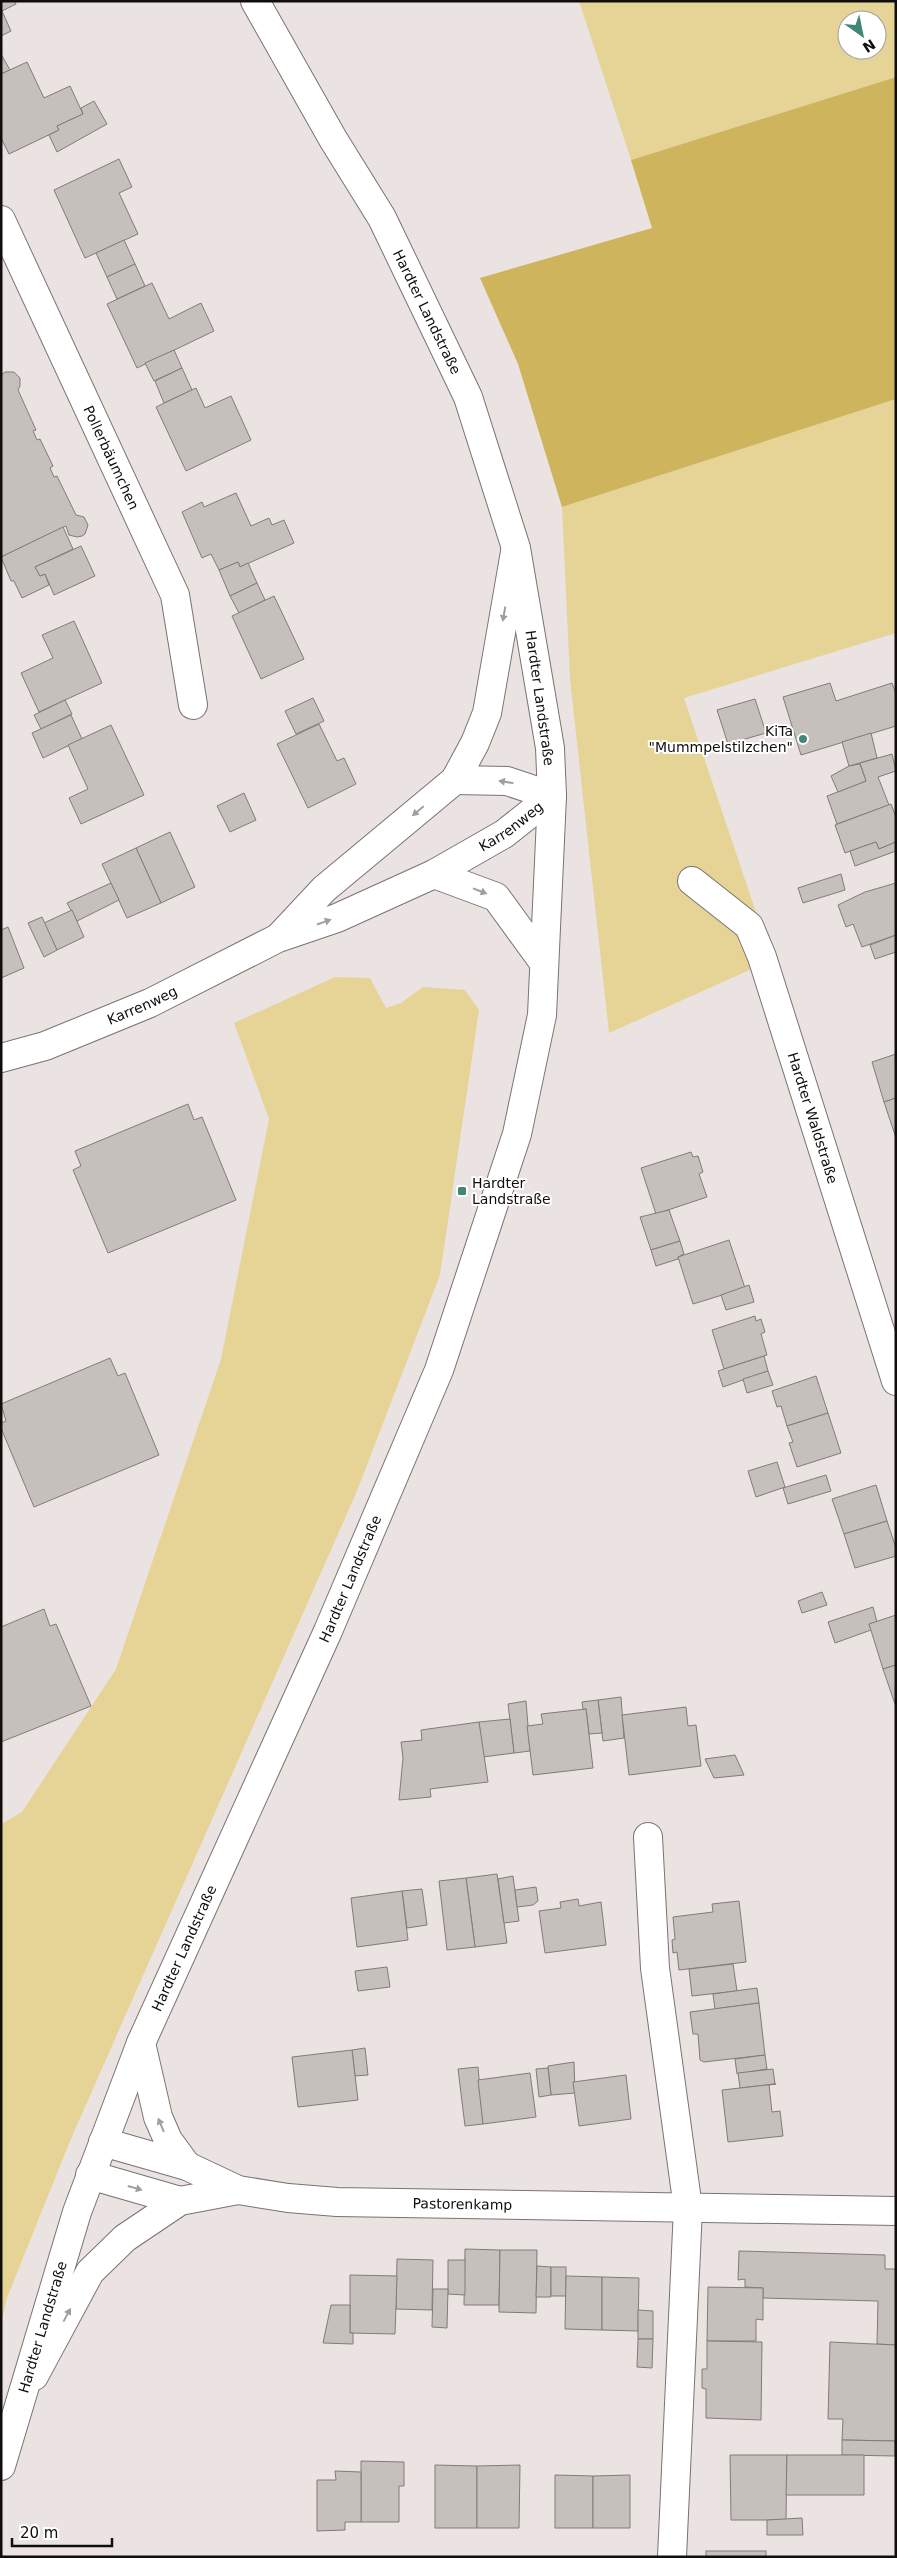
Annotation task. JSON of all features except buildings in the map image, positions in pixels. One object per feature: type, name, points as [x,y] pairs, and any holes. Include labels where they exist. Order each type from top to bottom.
[{"type":"street","name":"Hardter Landstraße","points":[[1,2466],[76,2212],[141,2043],[328,1631],[439,1370],[516,1134],[542,1015],[552,796],[545,713],[516,548],[468,397],[382,218],[333,139],[255,1]]},
{"type":"street","name":"Pollerbäumchen","points":[[1,220],[174,595],[193,705]]},
{"type":"street","name":"Karrenweg","points":[[278,938],[324,889],[455,780],[475,743],[486,713],[516,548]]},
{"type":"street","name":"Karrenweg","points":[[455,780],[507,781],[552,796]]},
{"type":"street","name":"Karrenweg","points":[[1,1058],[44,1046],[150,1003],[278,938],[337,918],[434,874],[504,834],[552,796]]},
{"type":"street","points":[[434,874],[496,898],[544,963]]},
{"type":"street","name":"Hardter Waldstraße","points":[[692,881],[749,926],[759,949],[896,1381]]},
{"type":"street","points":[[648,1837],[655,1968],[688,2208],[672,2557]]},
{"type":"street","name":"Pastorenkamp","points":[[141,2043],[158,2117],[168,2140],[187,2166]]},
{"type":"street","name":"Pastorenkamp","points":[[103,2142],[187,2166],[238,2190],[288,2198],[337,2202],[896,2211]]},
{"type":"street","name":"Pastorenkamp","points":[[90,2175],[180,2201]]},
{"type":"street","name":"Pastorenkamp","points":[[19,2404],[90,2272],[124,2238],[180,2201],[238,2190]]},
{"type":"shaded area","points":[[579,1],[896,1],[896,77],[631,160]]},
{"type":"shaded area","points":[[896,77],[896,399],[562,507],[518,364],[480,278],[652,228],[631,160]]},
{"type":"shaded area","points":[[896,399],[896,633],[684,698],[772,960],[609,1033],[570,679],[562,507]]},
{"type":"shaded area","points":[[335,977],[370,978],[386,1008],[401,1003],[423,987],[465,990],[479,1010],[440,1275],[357,1491],[70,2141],[7,2298],[1,2323],[1,1824],[22,1812],[116,1669],[221,1359],[269,1119],[234,1023]]},
{"type":"place","name":"KiTa \"Mummpelstilzchen\"","points":[[803,739]]},
{"type":"place","name":"Hardter Landstraße","points":[[462,1191]]}]
